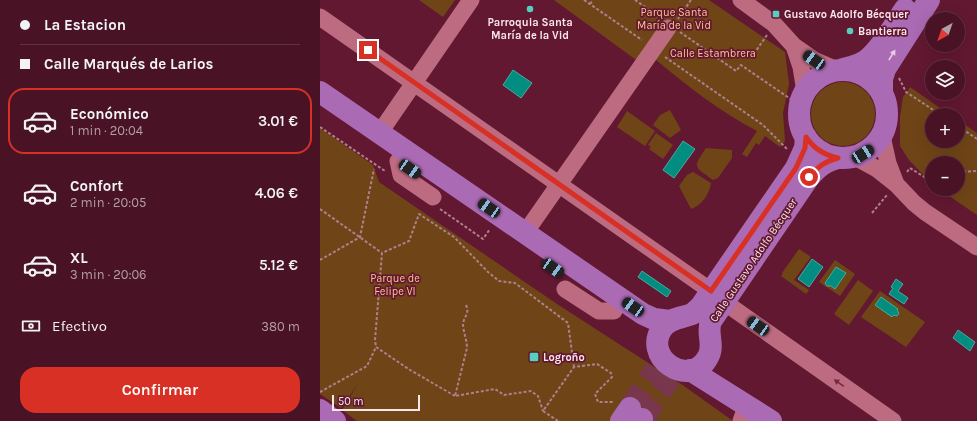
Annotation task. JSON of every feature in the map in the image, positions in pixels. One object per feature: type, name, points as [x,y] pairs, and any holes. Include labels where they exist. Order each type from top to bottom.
[{"type":"main road","points":[[840,70],[855,71],[866,75],[875,82],[882,92],[886,102],[888,114],[887,125],[882,136],[871,149],[847,157],[830,156],[816,149],[800,134],[802,129],[799,110],[805,92],[809,85],[818,77],[829,72],[858,65],[869,59],[877,50],[911,0]]},
{"type":"main road","points":[[882,92],[882,79],[885,68],[929,0]]},
{"type":"main road","points":[[320,92],[643,314],[654,318],[676,319]]},
{"type":"main road","points":[[320,107],[614,311],[678,365],[740,411],[771,421]]},
{"type":"main road","name":"Calle Gustavo Adolfo Bécquer","points":[[800,134],[805,148],[796,168],[717,297],[709,330],[711,345],[708,357],[678,365],[660,333],[664,326],[676,319],[692,314],[717,297],[817,168],[826,161],[847,157]]},
{"type":"main road","name":"Calle Gustavo Adolfo Bécquer","points":[[676,319],[694,319],[705,326],[710,335]]},
{"type":"main road","points":[[320,410],[335,421]]},
{"type":"street","points":[[385,125],[472,0]]},
{"type":"street","points":[[741,0],[774,24],[794,46],[814,60],[840,70]]},
{"type":"street","points":[[320,17],[893,421]]},
{"type":"street","points":[[525,232],[671,26]]},
{"type":"street","points":[[794,46],[801,67],[805,92]]},
{"type":"street","points":[[882,136],[888,162],[896,184]]},
{"type":"street","points":[[847,157],[877,169],[896,184],[925,212],[975,243]]},
{"type":"street","points":[[398,161],[401,175],[434,197]]},
{"type":"street","points":[[566,288],[599,311],[614,311]]},
{"type":"path","points":[[584,0],[763,125],[791,153],[796,168]]},
{"type":"path","points":[[590,4],[592,0]]},
{"type":"path","points":[[635,0],[736,71],[741,65],[792,100],[790,114],[800,134]]},
{"type":"path","points":[[671,26],[691,0]]},
{"type":"path","points":[[751,58],[774,24]]},
{"type":"path","points":[[890,59],[906,92],[930,108]]},
{"type":"path","points":[[965,131],[977,139]]},
{"type":"path","points":[[872,213],[910,168],[925,177]]},
{"type":"path","points":[[320,260],[360,237],[374,169]]},
{"type":"path","points":[[965,172],[977,171]]},
{"type":"path","points":[[320,209],[382,253]]},
{"type":"path","points":[[382,253],[409,241],[419,214],[454,237],[488,272],[499,281],[515,283],[568,322],[574,367],[543,411]]},
{"type":"path","points":[[320,392],[367,366],[372,356],[376,347],[375,340],[382,253]]},
{"type":"path","points":[[455,396],[467,348],[467,340],[463,324],[468,310],[466,305]]},
{"type":"path","points":[[376,347],[410,370],[455,396],[495,389],[504,395],[531,391],[538,396],[543,411],[558,421]]},
{"type":"path","points":[[574,367],[597,364],[611,373],[612,377],[595,394],[598,402],[630,414]]},
{"type":"green space","points":[[419,0],[455,0],[443,17]]},
{"type":"green space","name":"Calle Estambrera","points":[[554,0],[709,0],[785,52],[789,84],[783,113],[785,141],[780,147],[765,136],[759,145],[756,143],[747,157],[742,154],[757,131],[731,116],[705,98],[656,60],[643,65]]},
{"type":"green space","points":[[843,82],[861,88],[869,96],[875,114],[869,132],[861,140],[843,146],[825,140],[817,132],[811,114],[817,96],[825,88]]},
{"type":"green space","points":[[910,87],[925,98],[925,100],[929,100],[940,108],[925,108],[925,148],[965,148],[965,125],[977,133],[977,215],[949,196],[965,196],[965,156],[925,156],[925,177],[909,160],[900,146],[900,117],[903,97]]},
{"type":"green space","points":[[670,110],[681,130],[670,138],[653,125],[660,115]]},
{"type":"green space","points":[[627,111],[655,131],[645,146],[617,127]]},
{"type":"green space","name":"Parque de Felipe VI","points":[[320,128],[373,165],[379,182],[557,304],[684,386],[733,421],[357,421],[342,410],[358,384],[341,408],[320,394]]},
{"type":"green space","points":[[656,133],[673,145],[663,159],[649,149],[651,147],[648,145]]},
{"type":"green space","points":[[706,148],[732,150],[732,158],[718,178],[713,180],[697,167],[697,164]]},
{"type":"green space","points":[[693,172],[711,183],[709,192],[704,199],[691,209],[679,186],[687,175]]},
{"type":"green space","points":[[799,249],[811,257],[794,280],[809,290],[806,294],[781,276]]},
{"type":"green space","points":[[835,260],[855,274],[840,296],[819,282]]},
{"type":"green space","points":[[858,280],[873,291],[849,325],[834,314]]},
{"type":"green space","points":[[880,291],[925,322],[906,347],[861,317]]},
{"type":"shaded area","points":[[513,70],[532,83],[521,98],[503,85]]},
{"type":"shaded area","points":[[683,141],[695,149],[674,178],[663,170]]},
{"type":"shaded area","points":[[812,259],[823,267],[809,287],[798,279]]},
{"type":"shaded area","points":[[836,267],[846,273],[835,289],[831,286],[827,286],[825,283]]},
{"type":"shaded area","points":[[642,271],[671,291],[667,297],[638,277]]},
{"type":"shaded area","points":[[896,279],[903,284],[898,291],[908,298],[904,304],[889,294]]},
{"type":"shaded area","points":[[881,297],[898,309],[897,310],[899,313],[897,316],[894,315],[892,317],[875,305]]},
{"type":"shaded area","points":[[958,330],[975,342],[970,351],[953,338]]},
{"type":"tunnel","points":[[630,408],[656,369]]},
{"type":"tunnel","points":[[642,419],[670,378]]},
{"type":"tunnel","points":[[647,421],[657,397]]},
{"type":"place","name":"Parroquia Santa María de la Vid","points":[[530,9]]},
{"type":"place","name":"Gustavo Adolfo Bécquer","points":[[776,14]]},
{"type":"place","name":"Bantierra","points":[[850,31]]},
{"type":"place","name":"Logroño","points":[[534,357]]},
{"type":"route","points":[[368,50],[711,291],[796,168],[802,158],[806,137],[810,144],[816,149],[838,158],[826,161],[809,177]]},
{"type":"park label","name":"Parque Santa María de la Vid","points":[[674,18]]}]
